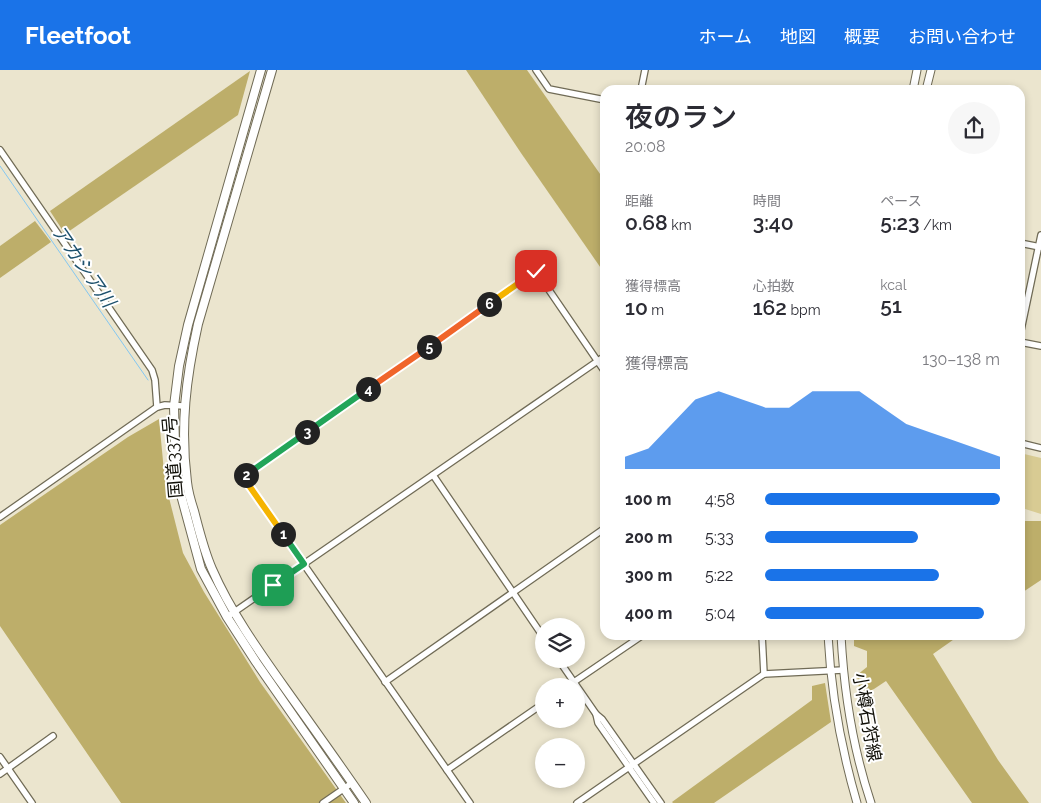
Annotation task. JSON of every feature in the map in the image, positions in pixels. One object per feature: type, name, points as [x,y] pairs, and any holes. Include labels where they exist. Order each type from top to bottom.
[{"type":"highway","name":"国道337号","points":[[261,70],[188,325],[179,366],[174,406],[178,484],[201,569],[227,617],[354,803]]},
{"type":"highway","name":"国道337号","points":[[272,70],[198,324],[187,374],[184,406],[187,484],[212,569],[235,612],[265,659],[366,803]]},
{"type":"main road","points":[[914,85],[917,70]]},
{"type":"main road","points":[[927,85],[930,70]]},
{"type":"main road","name":"小樽石狩線","points":[[828,640],[834,705],[844,759],[857,803]]},
{"type":"main road","name":"小樽石狩線","points":[[841,640],[843,670],[856,749],[871,803]]},
{"type":"street","points":[[536,70],[549,89],[600,99]]},
{"type":"street","points":[[642,85],[645,70]]},
{"type":"street","points":[[0,150],[152,370],[155,380],[157,407]]},
{"type":"street","points":[[1025,313],[1041,235]]},
{"type":"street","points":[[1025,244],[1040,247]]},
{"type":"street","points":[[470,803],[243,477],[536,271],[600,364]]},
{"type":"street","points":[[1025,343],[1041,346]]},
{"type":"street","points":[[227,617],[598,361]]},
{"type":"street","points":[[0,517],[157,407],[165,405],[184,406]]},
{"type":"street","points":[[1025,444],[1041,448]]},
{"type":"street","points":[[433,475],[535,625]]},
{"type":"street","points":[[385,682],[600,531]]},
{"type":"street","points":[[580,678],[636,640]]},
{"type":"street","points":[[762,640],[764,674]]},
{"type":"street","points":[[577,803],[764,674],[830,669],[843,670]]},
{"type":"street","points":[[585,701],[602,719],[654,803]]},
{"type":"street","points":[[447,770],[535,709]]},
{"type":"street","points":[[0,774],[53,736]]},
{"type":"street","points":[[0,757],[32,803]]},
{"type":"street","points":[[632,766],[661,803]]},
{"type":"street","points":[[323,803],[352,783]]},
{"type":"shaded area","points":[[466,70],[527,70],[600,174],[600,267]]},
{"type":"shaded area","points":[[250,71],[238,115],[65,234],[50,211]]},
{"type":"shaded area","points":[[35,221],[51,242],[0,278],[0,246]]},
{"type":"shaded area","points":[[159,419],[165,482],[183,553],[204,592],[260,682],[346,803],[121,803],[0,626],[0,525],[128,437]]},
{"type":"shaded area","points":[[1025,454],[1041,458],[1041,514],[1025,509]]},
{"type":"shaded area","points":[[1025,521],[1041,521],[1041,580],[1025,591]]},
{"type":"shaded area","points":[[854,640],[953,640],[933,654],[998,760],[1029,803],[972,803],[886,681],[860,695],[857,675],[867,667],[867,651],[854,646]]},
{"type":"shaded area","points":[[825,683],[831,722],[714,803],[672,802],[812,700],[812,686]]},
{"type":"waterway","name":"アカシア川","points":[[0,166],[148,380]]},
{"type":"route","points":[[273,585],[304,564],[243,477],[536,271]]}]
